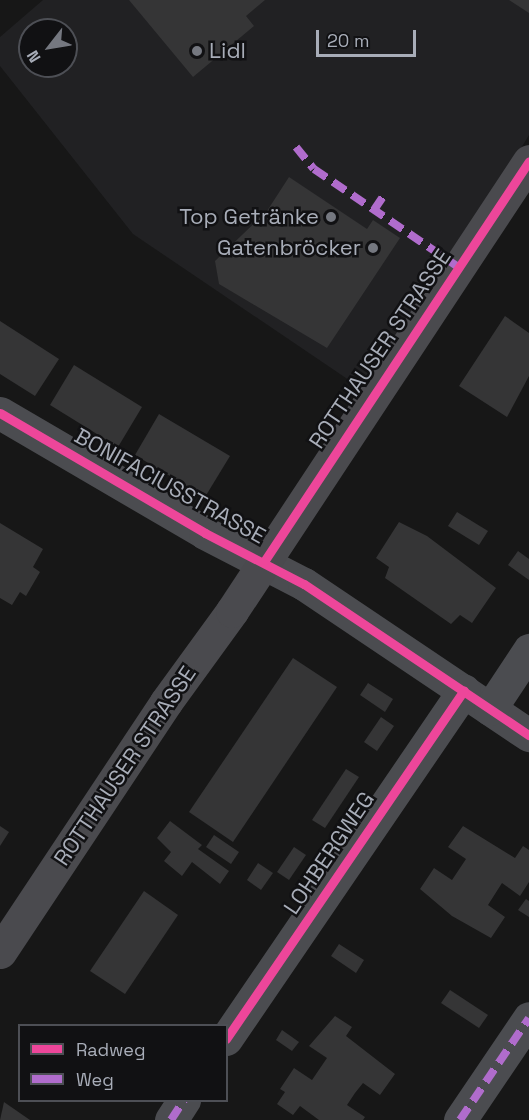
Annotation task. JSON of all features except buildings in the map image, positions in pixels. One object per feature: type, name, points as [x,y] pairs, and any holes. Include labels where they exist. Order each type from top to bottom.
[{"type":"main road","name":"ROTTHAUSER STRASSE","points":[[0,952],[265,560],[529,161]]},
{"type":"street","name":"BONIFACIUSSTRASSE","points":[[0,413],[205,533],[265,560],[529,735]]},
{"type":"street","points":[[490,709],[529,650]]},
{"type":"street","name":"LOHBERGWEG","points":[[228,1036],[464,690]]},
{"type":"street","points":[[460,1120],[529,1018]]},
{"type":"street","points":[[171,1120],[183,1102]]},
{"type":"shaded area","points":[[43,0],[529,0],[529,135],[371,395],[133,234],[0,66],[0,37],[18,22],[18,78],[78,78],[78,18],[22,18]]},
{"type":"marked path","points":[[296,147],[314,169],[458,267]]},
{"type":"marked path","points":[[374,210],[386,192]]},
{"type":"marked path","points":[[460,1120],[529,1018]]},
{"type":"marked path","points":[[171,1120],[183,1102]]},
{"type":"cycle path","points":[[265,560],[529,161]]},
{"type":"cycle path","points":[[0,413],[205,533],[304,584],[529,735]]},
{"type":"cycle path","points":[[228,1036],[464,690]]},
{"type":"place","name":"Lidl","points":[[197,51]]},
{"type":"place","name":"Top Getränke","points":[[331,217]]},
{"type":"place","name":"Gatenbröcker","points":[[373,248]]}]
